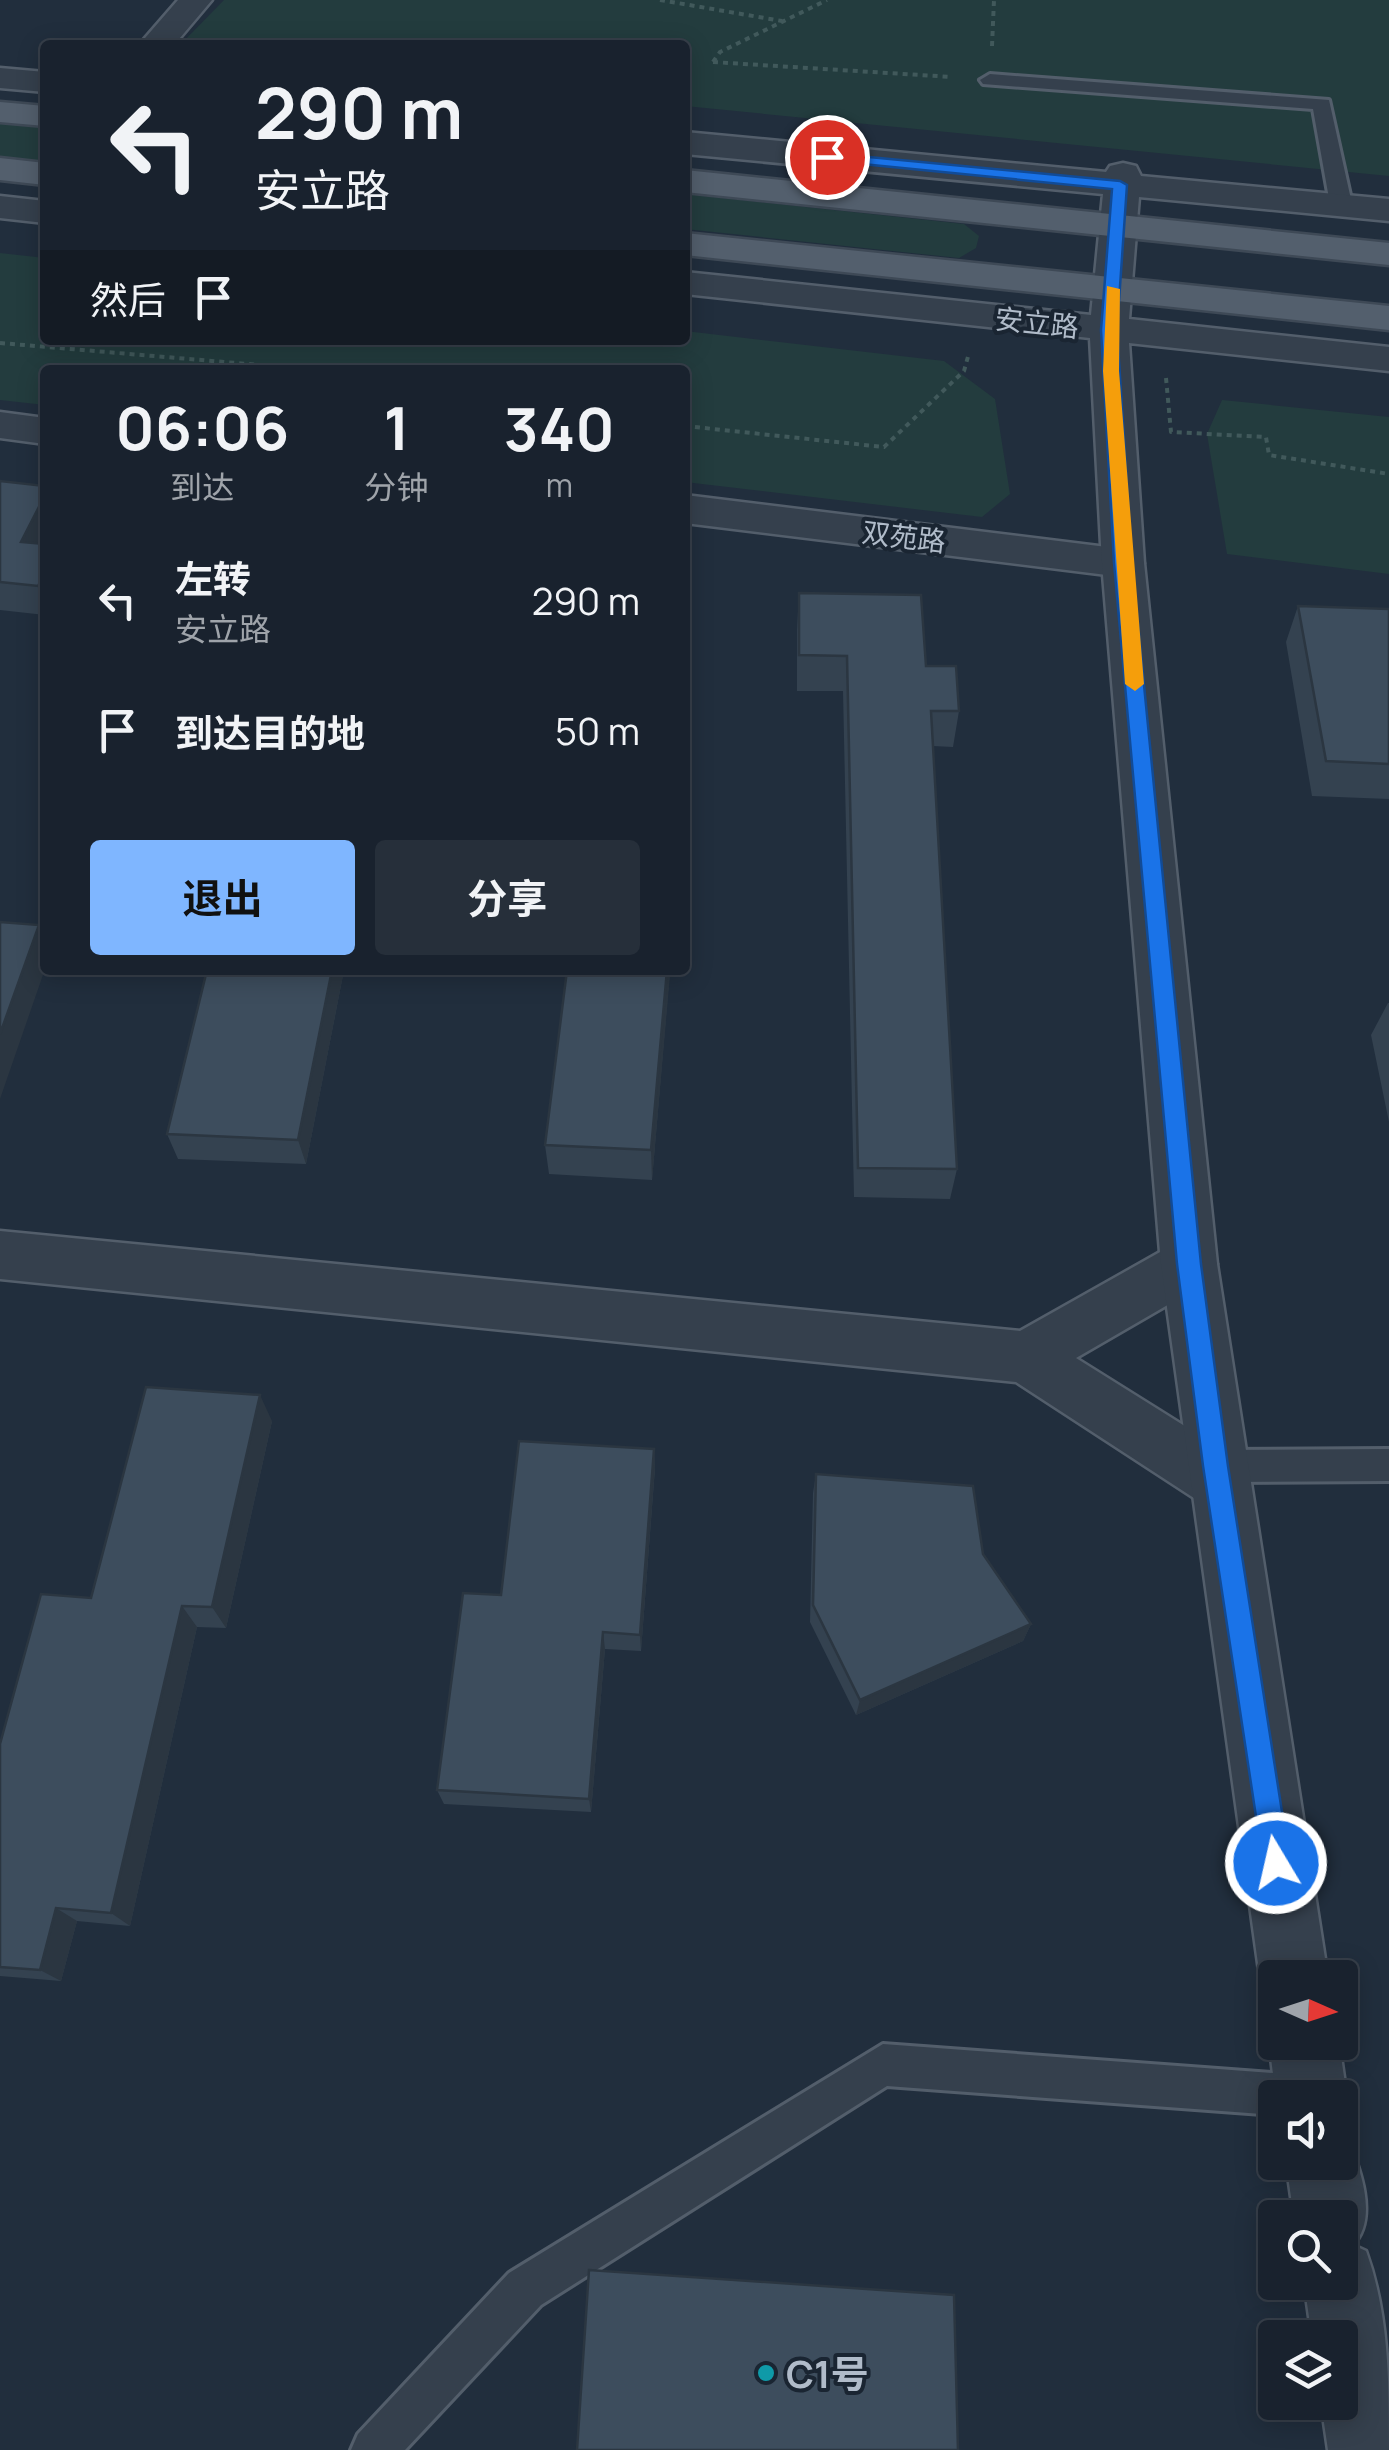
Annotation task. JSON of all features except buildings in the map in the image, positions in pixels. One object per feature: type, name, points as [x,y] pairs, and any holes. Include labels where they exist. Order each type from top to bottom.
[{"type":"main road","points":[[0,112],[40,116]]},
{"type":"main road","points":[[0,169],[40,173]]},
{"type":"main road","points":[[690,181],[1389,254]]},
{"type":"main road","name":"安立路","points":[[690,245],[1111,310],[1389,318]]},
{"type":"street","points":[[160,40],[196,0]]},
{"type":"street","points":[[0,78],[40,82]]},
{"type":"street","points":[[690,144],[1121,180],[1389,210]]},
{"type":"street","points":[[1121,180],[1111,310],[1123,563],[1189,1264],[1291,1960]]},
{"type":"street","points":[[0,208],[40,212]]},
{"type":"street","name":"安立路","points":[[690,283],[1111,310],[1389,359]]},
{"type":"street","points":[[0,425],[40,429]]},
{"type":"street","name":"双苑路","points":[[690,510],[1123,563]]},
{"type":"street","points":[[0,1254],[1026,1357],[1217,1473]]},
{"type":"street","points":[[1026,1357],[1189,1264]]},
{"type":"street","points":[[1343,2300],[1366,2450]]},
{"type":"lane","points":[[990,80],[1322,104],[1342,196],[1340,204]]},
{"type":"lane","points":[[1217,1473],[1389,1466]]},
{"type":"lane","points":[[374,2450],[525,2289],[883,2065],[1258,2093]]},
{"type":"path","points":[[660,0],[783,21]]},
{"type":"path","points":[[826,0],[720,52],[714,62],[990,80],[994,0]]},
{"type":"path","points":[[0,342],[245,365]]},
{"type":"path","points":[[690,427],[884,446],[964,371],[970,351]]},
{"type":"path","points":[[1166,378],[1172,432],[1266,437],[1270,455],[1389,474]]},
{"type":"green space","points":[[224,0],[1389,0],[1389,176],[690,106],[690,40],[185,40]]},
{"type":"green space","points":[[0,123],[40,127],[40,162],[0,158]]},
{"type":"green space","points":[[690,195],[964,224],[979,236],[976,248],[959,258],[690,230]]},
{"type":"green space","points":[[0,253],[40,257],[40,345],[690,345],[690,332],[944,361],[995,399],[1010,494],[982,517],[690,483],[690,365],[40,365],[40,404],[0,400]]},
{"type":"green space","points":[[1222,400],[1389,417],[1389,574],[1227,554],[1207,434]]},
{"type":"slow traffic","points":[[1112,289],[1111,371],[1135,684]]},
{"type":"place","name":"C1号","points":[[766,2373]]},
{"type":"route","points":[[827,157],[1120,185],[1109,330],[1123,563],[1189,1264],[1276,1863]]}]
